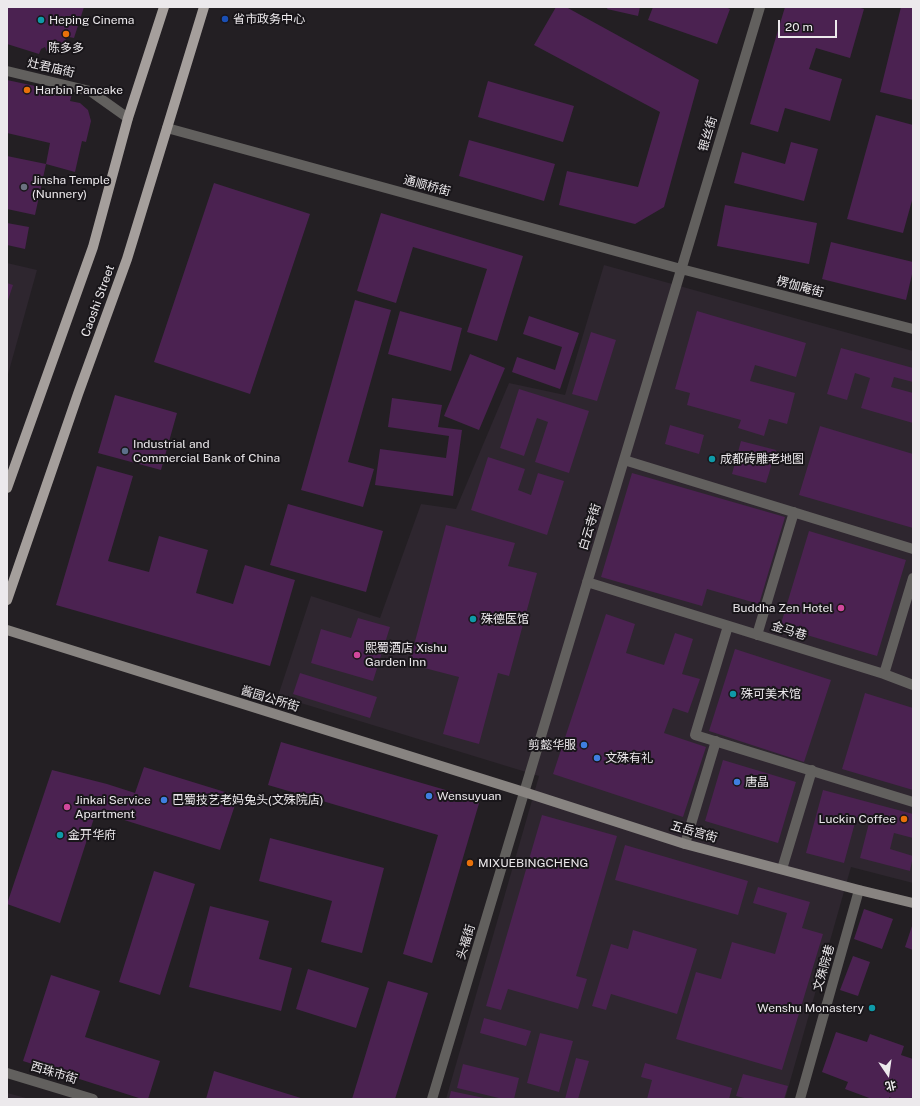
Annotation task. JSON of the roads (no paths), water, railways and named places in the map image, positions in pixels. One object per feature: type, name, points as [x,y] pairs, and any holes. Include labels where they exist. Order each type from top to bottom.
[{"type":"main road","name":"Caoshi Street","points":[[7,488],[93,247],[128,118],[164,7]]},
{"type":"main road","name":"Caoshi Street","points":[[7,600],[78,394],[127,259],[204,7]]},
{"type":"street","name":"银丝街","points":[[681,269],[760,7]]},
{"type":"street","name":"灶君庙街","points":[[7,71],[90,91],[128,118]]},
{"type":"street","name":"通顺桥街","points":[[166,128],[681,269]]},
{"type":"street","name":"楞伽庵街","points":[[681,269],[913,330]]},
{"type":"street","name":"白云寺街","points":[[524,792],[681,269]]},
{"type":"street","points":[[624,460],[913,549]]},
{"type":"street","points":[[757,635],[794,512]]},
{"type":"street","points":[[884,674],[913,578]]},
{"type":"street","name":"金马巷","points":[[587,582],[884,674],[913,685]]},
{"type":"street","points":[[728,626],[695,735],[913,802]]},
{"type":"street","name":"酱园公所街","points":[[7,630],[524,792]]},
{"type":"street","points":[[685,844],[716,741]]},
{"type":"street","points":[[782,870],[812,770]]},
{"type":"street","name":"五岳宫街","points":[[524,792],[685,844],[913,903]]},
{"type":"street","name":"头福街","points":[[432,1099],[524,792]]},
{"type":"street","name":"文殊院巷","points":[[800,1099],[859,890]]},
{"type":"street","name":"西珠市街","points":[[7,1073],[93,1099]]},
{"type":"place","name":"省市政务中心","points":[[225,19]]},
{"type":"place","name":"Heping Cinema","points":[[41,20]]},
{"type":"place","name":"陈多多","points":[[66,34]]},
{"type":"place","name":"Harbin Pancake","points":[[27,90]]},
{"type":"place","name":"Jinsha Temple (Nunnery)","points":[[24,187]]},
{"type":"place","name":"Industrial and Commercial Bank of China","points":[[125,451]]},
{"type":"place","name":"成都砖雕老地图","points":[[712,459]]},
{"type":"place","name":"Buddha Zen Hotel","points":[[841,608]]},
{"type":"place","name":"殊德医馆","points":[[473,619]]},
{"type":"place","name":"熙蜀酒店 Xishu Garden Inn","points":[[357,655]]},
{"type":"place","name":"殊可美术馆","points":[[733,694]]},
{"type":"place","name":"剪懿华服","points":[[584,745]]},
{"type":"place","name":"文殊有礼","points":[[597,758]]},
{"type":"place","name":"唐晶","points":[[737,782]]},
{"type":"place","name":"Wensuyuan","points":[[429,796]]},
{"type":"place","name":"巴蜀技艺老妈兔头(文殊院店)","points":[[164,800]]},
{"type":"place","name":"Jinkai Service Apartment","points":[[67,807]]},
{"type":"place","name":"Luckin Coffee","points":[[904,819]]},
{"type":"place","name":"金开华府","points":[[60,835]]},
{"type":"place","name":"MIXUEBINGCHENG","points":[[470,863]]},
{"type":"place","name":"Wenshu Monastery","points":[[872,1008]]}]
